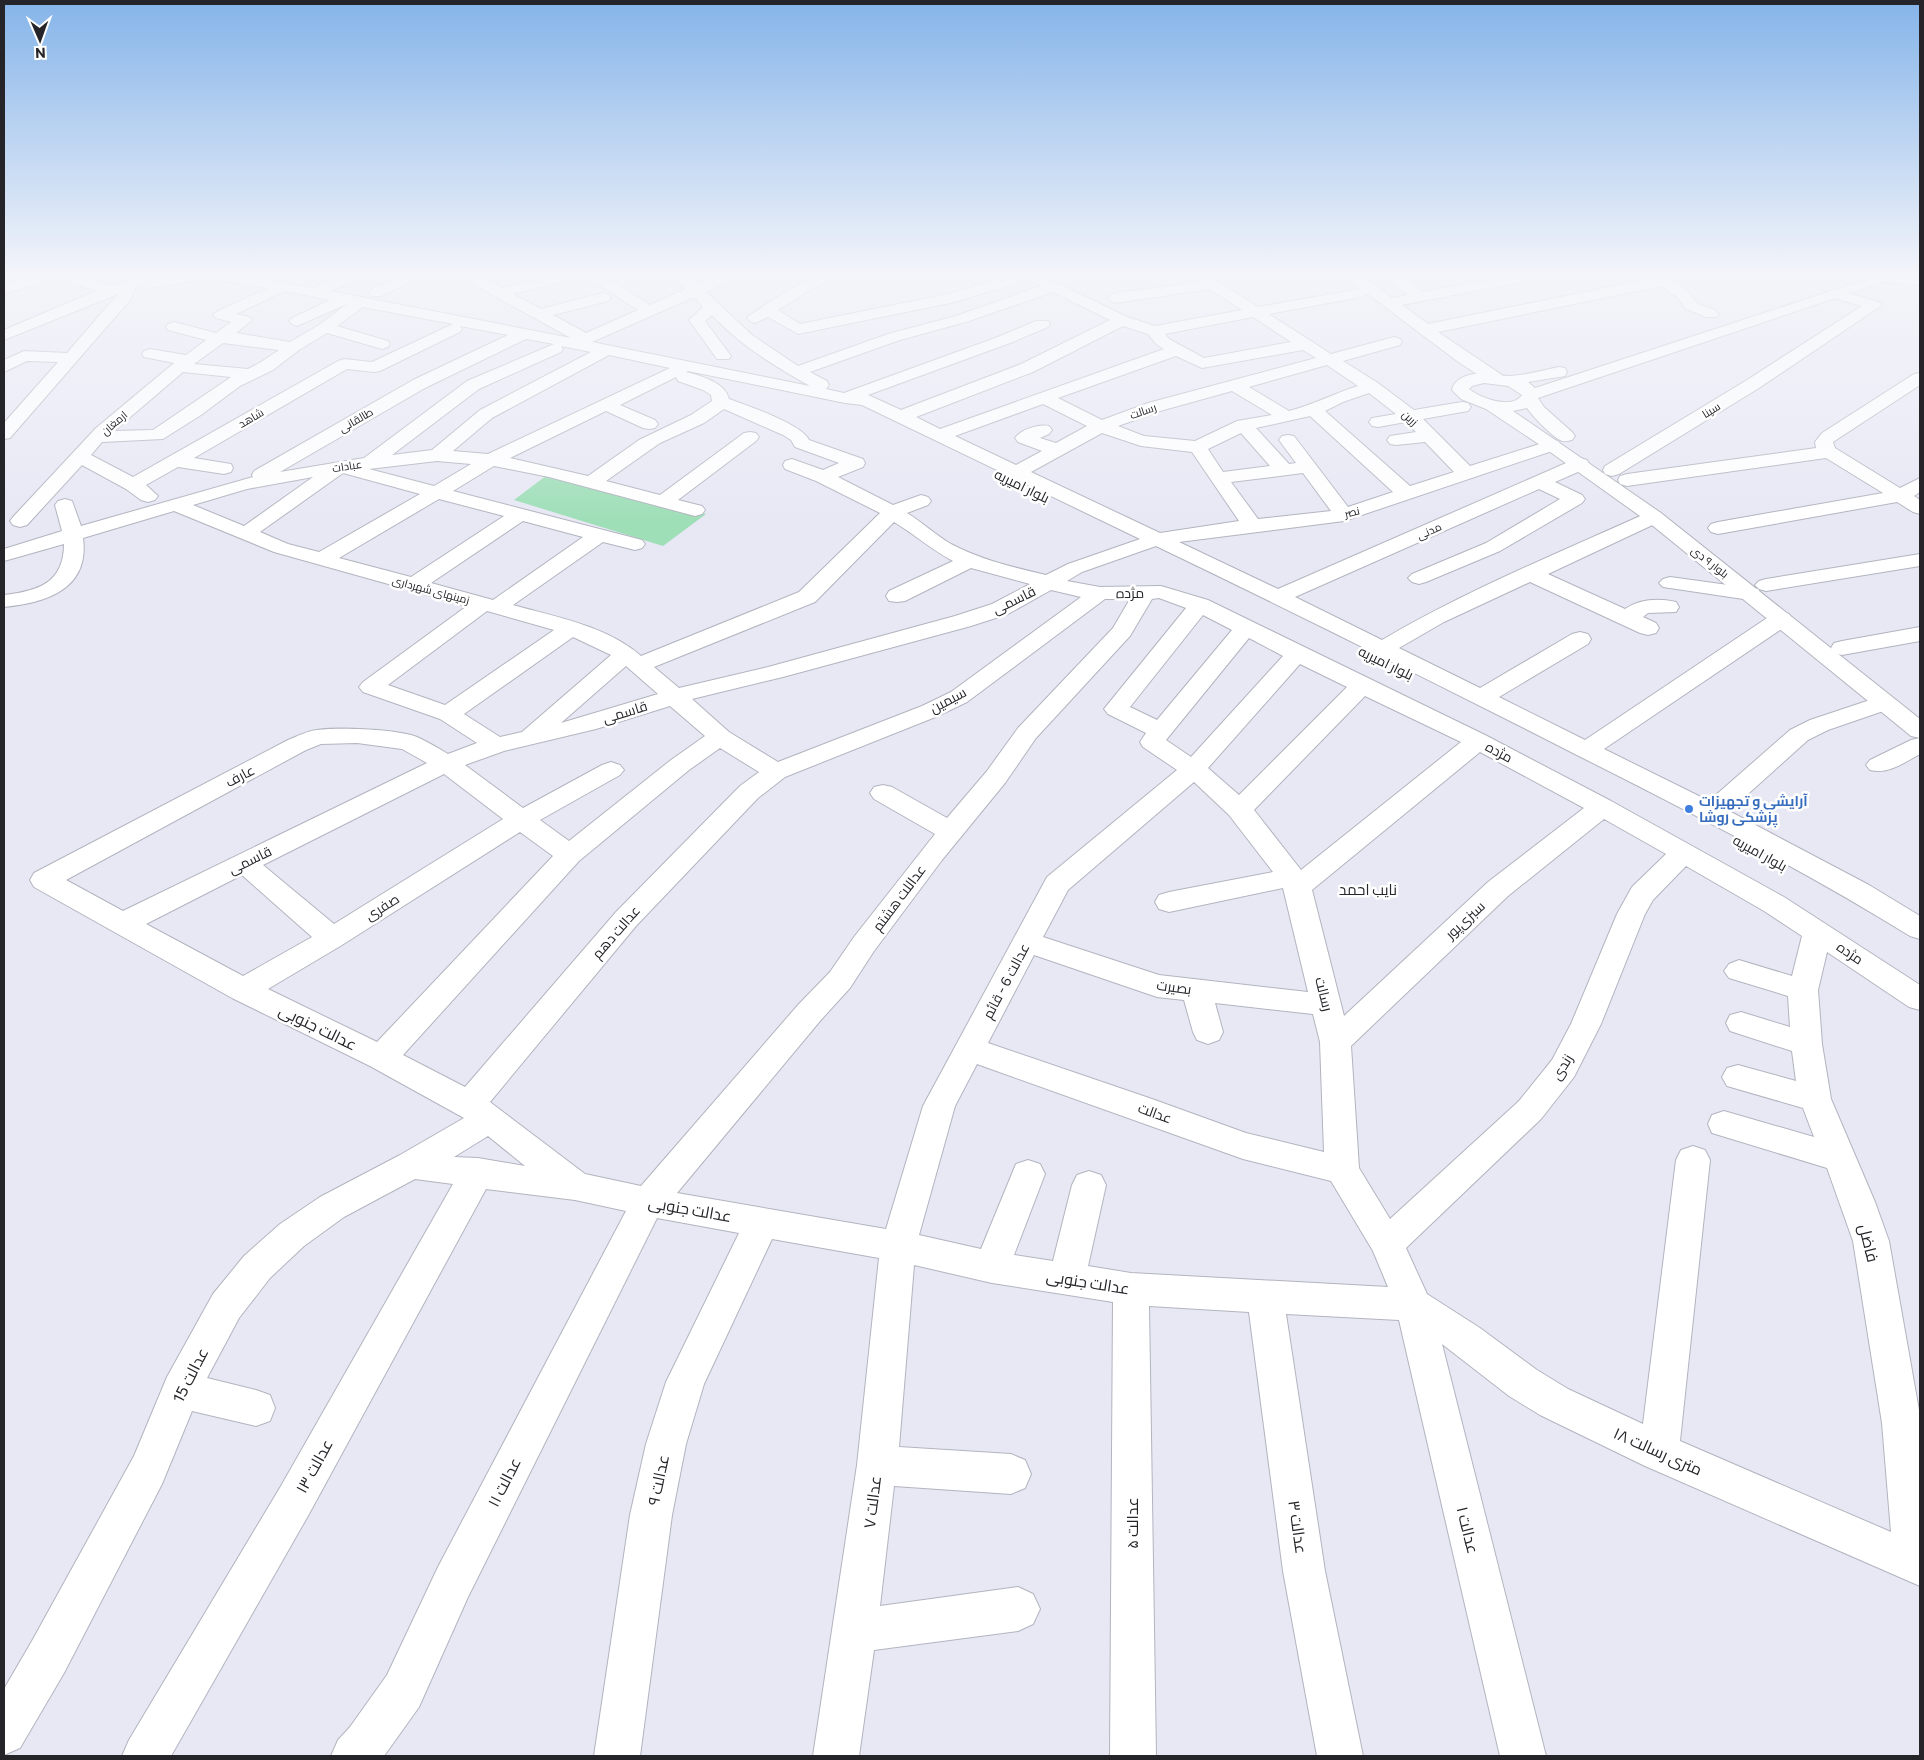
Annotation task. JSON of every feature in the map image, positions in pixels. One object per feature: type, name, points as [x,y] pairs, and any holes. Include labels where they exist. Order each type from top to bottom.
[{"type":"street","points":[[4,434],[73,355]]},
{"type":"street","points":[[154,355],[184,364],[250,374]]},
{"type":"street","name":"ارمغان","points":[[20,521],[98,437],[196,355]]},
{"type":"street","points":[[98,437],[157,435],[195,411],[234,382],[267,366],[282,355]]},
{"type":"street","points":[[326,359],[344,364],[374,367],[399,355]]},
{"type":"street","name":"طالقانی","points":[[244,484],[419,384],[480,355]]},
{"type":"street","points":[[370,463],[473,385],[541,355]]},
{"type":"street","points":[[437,455],[486,414],[597,355]]},
{"type":"street","name":"بلوار امیریه","points":[[626,355],[680,370],[866,400],[902,416],[1017,472],[1150,542],[1697,818],[1920,941]]},
{"type":"street","points":[[772,355],[796,372],[845,398],[960,355]]},
{"type":"street","points":[[796,372],[843,355]]},
{"type":"street","points":[[902,416],[974,390],[1052,355]]},
{"type":"street","points":[[940,435],[1162,355]]},
{"type":"street","points":[[1186,355],[1202,363],[1233,355]]},
{"type":"street","name":"زرین","points":[[1325,355],[1410,416],[1467,474]]},
{"type":"street","name":"رسالت","points":[[1017,472],[1101,426],[1154,407],[1344,355]]},
{"type":"street","points":[[1436,355],[1444,362]]},
{"type":"street","name":"بلوار ۹ دی","points":[[1459,355],[1478,369],[1524,387],[1538,411],[1573,442],[1702,532],[1758,590],[1781,619],[1920,731]]},
{"type":"street","points":[[1615,355],[1571,369],[1502,380],[1459,380],[1461,390],[1471,399],[1492,406],[1520,405],[1531,397],[1655,355]]},
{"type":"street","name":"سینا","points":[[1620,475],[1797,355]]},
{"type":"street","points":[[4,367],[24,356],[71,358]]},
{"type":"street","name":"شاهد","points":[[133,485],[344,364]]},
{"type":"street","points":[[320,560],[490,460],[680,370],[719,393],[721,402]]},
{"type":"street","points":[[1920,378],[1824,442],[1824,446],[1829,452],[1920,508]]},
{"type":"street","points":[[1234,385],[1287,417]]},
{"type":"street","points":[[1044,398],[1101,426],[1141,441],[1198,446],[1243,425],[1313,410],[1337,398],[1372,387]]},
{"type":"street","points":[[535,388],[563,394]]},
{"type":"street","points":[[247,393],[284,399]]},
{"type":"street","points":[[368,396],[392,400]]},
{"type":"street","name":"بلوار امیریه","points":[[845,398],[856,407],[1150,542],[1278,597],[1481,697],[1712,813],[1858,892],[1920,929]]},
{"type":"street","points":[[721,402],[760,416],[799,436],[801,443],[856,463],[823,477]]},
{"type":"street","points":[[591,483],[634,451],[656,438],[710,414],[721,402]]},
{"type":"street","points":[[606,405],[650,424]]},
{"type":"street","points":[[1378,422],[1462,406]]},
{"type":"street","name":"بلوار ۹ دی","points":[[1492,406],[1552,444],[1842,648],[1920,712]]},
{"type":"street","points":[[1313,410],[1406,494]]},
{"type":"street","points":[[1243,425],[1285,471]]},
{"type":"street","points":[[1043,430],[1024,438],[1057,450]]},
{"type":"street","points":[[1396,440],[1428,436]]},
{"type":"street","points":[[663,502],[750,437]]},
{"type":"street","points":[[176,438],[206,443]]},
{"type":"street","points":[[1288,440],[1344,515]]},
{"type":"street","name":"نصر","points":[[1150,542],[1252,525],[1344,515],[1552,444]]},
{"type":"street","points":[[1198,446],[1218,478],[1252,525]]},
{"type":"street","points":[[1620,475],[1829,452]]},
{"type":"street","name":"عبادات","points":[[4,555],[244,484],[340,467],[437,455],[490,460],[591,483],[695,510]]},
{"type":"street","points":[[80,456],[170,507]]},
{"type":"street","points":[[177,460],[224,468]]},
{"type":"street","name":"مدنی","points":[[1278,597],[1580,464]]},
{"type":"street","name":"مژده","points":[[792,465],[823,477],[892,512],[921,530],[950,543],[969,561],[1100,594],[1168,593],[1200,604],[1361,686],[1478,741],[1602,807],[1684,852],[1818,931],[1920,999]]},
{"type":"street","points":[[246,534],[340,467],[635,544]]},
{"type":"street","points":[[1218,478],[1307,467]]},
{"type":"street","points":[[1419,578],[1493,547],[1575,499],[1539,482]]},
{"type":"street","points":[[1718,528],[1900,496],[1920,484]]},
{"type":"street","points":[[531,736],[632,659],[807,598],[892,512],[921,501]]},
{"type":"street","points":[[4,602],[29,598],[45,592],[60,583],[72,569],[75,544],[65,505]]},
{"type":"street","name":"زمینهای شهرداری","points":[[170,507],[281,548],[571,628],[606,642],[632,659],[720,737],[776,772]]},
{"type":"street","points":[[413,585],[520,514]]},
{"type":"street","points":[[1382,649],[1436,617],[1654,517]]},
{"type":"street","points":[[496,745],[448,714],[371,687],[599,535]]},
{"type":"street","name":"قاسمی","points":[[123,923],[446,763],[496,745],[587,724],[673,697],[775,672],[963,621],[1000,609],[1075,568],[1150,542]]},
{"type":"street","points":[[1670,583],[1758,590],[1920,560]]},
{"type":"street","points":[[897,596],[969,561]]},
{"type":"street","points":[[1335,571],[1357,584]]},
{"type":"street","points":[[1529,574],[1648,628]]},
{"type":"street","name":"عداللت هشتم","points":[[648,1202],[803,1020],[840,980],[864,944],[950,831],[996,777],[1027,733],[1122,631],[1145,592]]},
{"type":"street","name":"سیمین","points":[[776,772],[930,711],[959,697],[1100,594]]},
{"type":"street","points":[[1200,604],[1116,709],[1160,731],[1246,627]]},
{"type":"street","points":[[1627,618],[1643,607],[1668,607]]},
{"type":"street","points":[[1586,750],[1781,619]]},
{"type":"street","points":[[448,714],[571,628]]},
{"type":"street","points":[[1842,648],[1920,634]]},
{"type":"street","points":[[1481,697],[1580,639]]},
{"type":"street","name":"عدالت 6 - قائم","points":[[898,1246],[939,1106],[1057,884],[1193,770],[1297,654]]},
{"type":"street","points":[[1239,810],[1361,686]]},
{"type":"street","points":[[1712,813],[1799,735],[1819,725],[1884,702]]},
{"type":"street","name":"رسالت","points":[[1160,731],[1152,742],[1211,782],[1239,810],[1295,882],[1335,1042],[1342,1170],[1386,1244],[1414,1304]]},
{"type":"street","name":"عارف","points":[[44,880],[317,737],[357,736],[408,742],[446,763],[520,820],[570,855]]},
{"type":"street","points":[[381,1058],[570,855],[680,765],[720,737]]},
{"type":"street","points":[[1169,902],[1295,882],[1478,741]]},
{"type":"street","points":[[1879,765],[1920,745]]},
{"type":"street","name":"صفری","points":[[242,990],[332,938],[520,820],[611,770]]},
{"type":"street","name":"عدالت دهم","points":[[478,1112],[626,919],[749,792],[776,772]]},
{"type":"street","points":[[883,793],[950,831]]},
{"type":"street","name":"سبزی‌پور","points":[[1335,1042],[1498,889],[1602,807]]},
{"type":"street","name":"زندی","points":[[1386,1244],[1530,1110],[1558,1075],[1586,1024],[1638,900],[1684,852]]},
{"type":"street","points":[[244,863],[332,938]]},
{"type":"street","name":"عدالت جنوبی","points":[[44,880],[242,990],[381,1058],[478,1112],[576,1186],[648,1202],[898,1246],[992,1267],[1131,1289],[1414,1304]]},
{"type":"street","name":"فاضل","points":[[1818,931],[1803,990],[1806,1044],[1815,1099],[1858,1202],[1870,1241],[1911,1426],[1918,1564]]},
{"type":"street","name":"بصیرت","points":[[1027,942],[1157,986],[1327,1005]]},
{"type":"street","points":[[1739,971],[1803,990]]},
{"type":"street","points":[[1196,991],[1208,1032]]},
{"type":"street","points":[[1741,1022],[1806,1044]]},
{"type":"street","name":"عدالت","points":[[970,1049],[1141,1108],[1243,1146],[1342,1170]]},
{"type":"street","points":[[1738,1077],[1815,1099]]},
{"type":"street","name":"عدالت 15","points":[[4,1732],[48,1657],[148,1470],[181,1390],[226,1306],[257,1267],[292,1235],[332,1207],[412,1165],[478,1112]]},
{"type":"street","points":[[1724,1124],[1839,1158]]},
{"type":"street","points":[[1659,1452],[1693,1160]]},
{"type":"street","points":[[412,1165],[576,1186]]},
{"type":"street","name":"عدالت ۱۳","points":[[145,1756],[295,1500],[478,1172]]},
{"type":"street","points":[[992,1267],[1028,1174]]},
{"type":"street","points":[[1067,1279],[1089,1186]]},
{"type":"street","name":"عدالت ۱۱","points":[[354,1756],[366,1743],[403,1690],[453,1582],[648,1202]]},
{"type":"street","name":"عدالت ۹","points":[[617,1756],[651,1515],[668,1436],[685,1382],[762,1222]]},
{"type":"street","name":"عدالت ۷","points":[[836,1756],[877,1465],[898,1246]]},
{"type":"street","name":"عدالت ۵","points":[[1131,1289],[1134,1756]]},
{"type":"street","name":"عدالت ۳","points":[[1265,1296],[1304,1571],[1340,1756]]},
{"type":"street","name":"۱۸ متری رسالت","points":[[1414,1304],[1467,1340],[1523,1383],[1554,1402],[1659,1452],[1918,1564]]},
{"type":"street","name":"عدالت ۱","points":[[1414,1304],[1523,1756]]},
{"type":"street","points":[[181,1390],[256,1408]]},
{"type":"street","points":[[877,1465],[1011,1474]]},
{"type":"street","points":[[855,1631],[1018,1609]]},
{"type":"green space","points":[[551,472],[706,514],[663,546],[514,500]]},
{"type":"place","name":"آرایشی و تجهیزات پزشکی روشا","points":[[1689,809]]},
{"type":"district","name":"نایب احمد","points":[[1368,890]]}]
